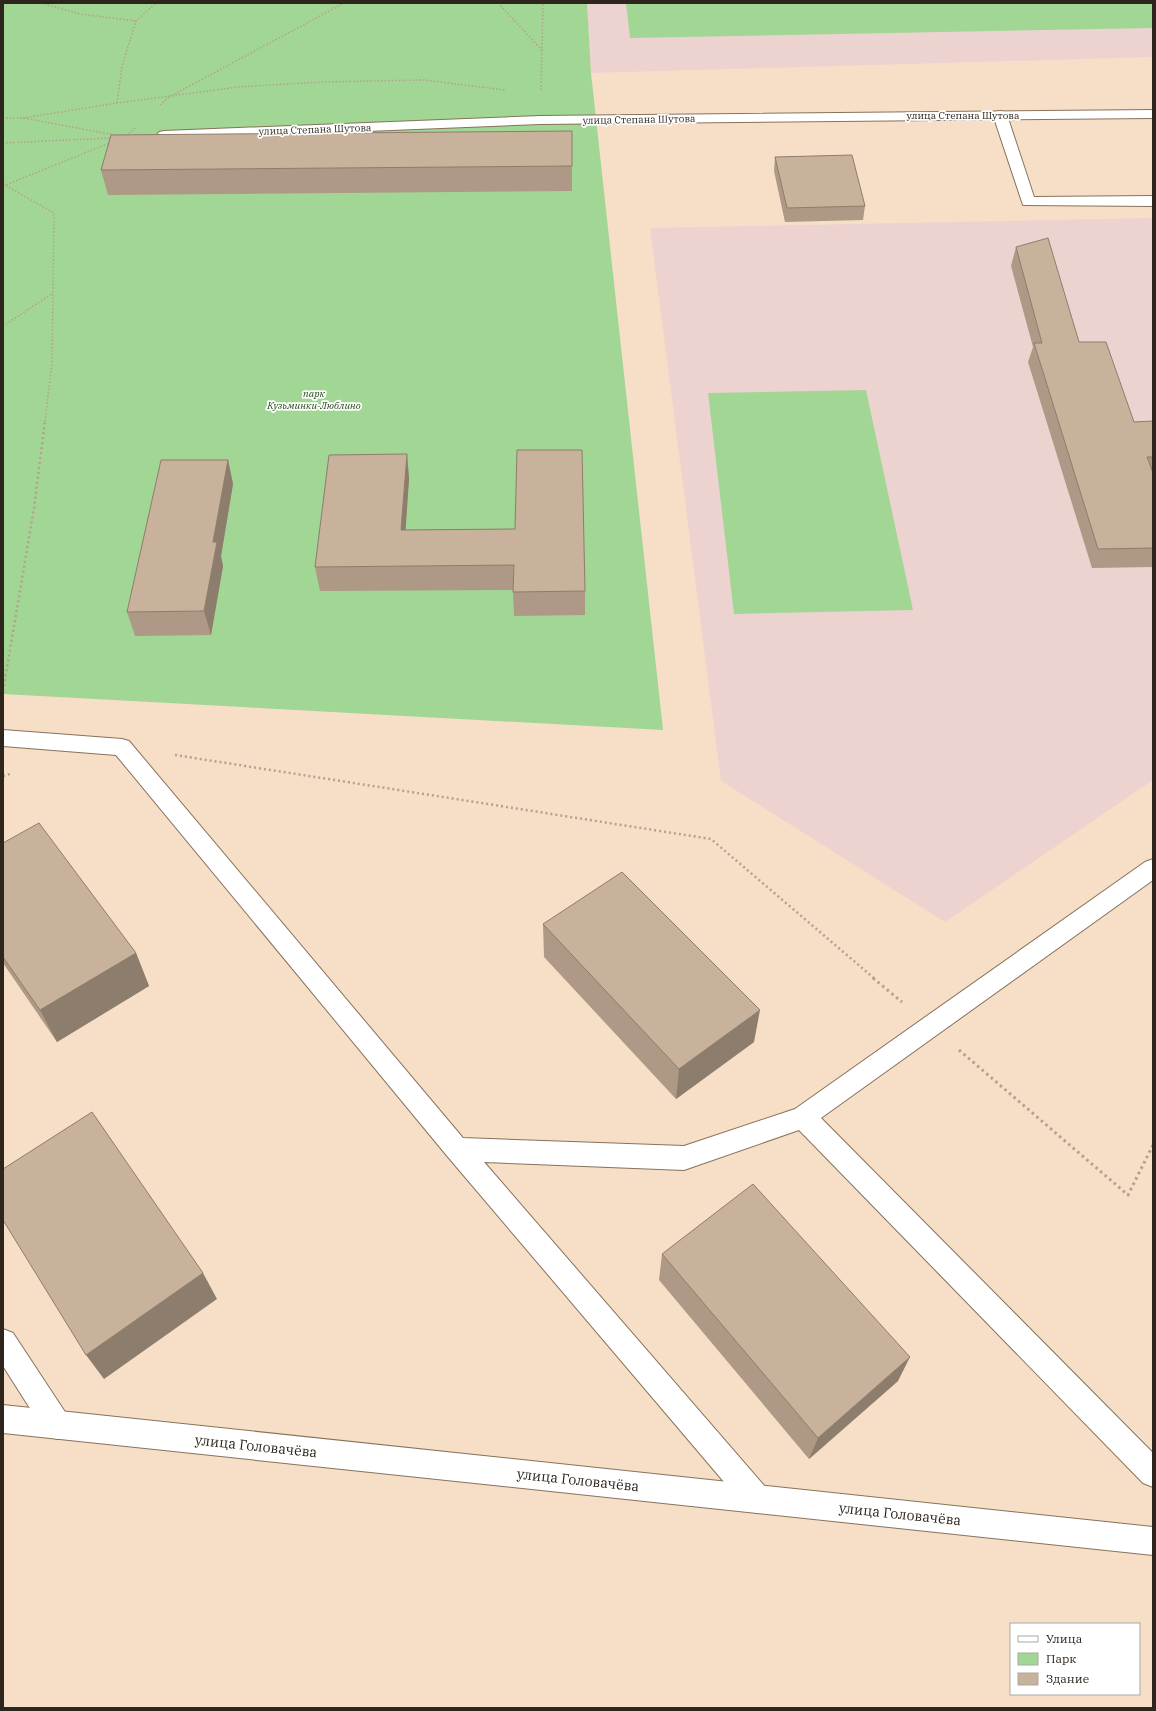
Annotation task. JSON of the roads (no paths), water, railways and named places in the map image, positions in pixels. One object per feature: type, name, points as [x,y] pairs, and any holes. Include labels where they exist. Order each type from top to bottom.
[{"type":"street","name":"улица Степана Шутова","points":[[125,137],[540,120],[1153,114]]},
{"type":"street","points":[[1000,115],[1028,202],[1153,201]]},
{"type":"street","points":[[3,738],[122,747],[457,1149],[757,1499]]},
{"type":"street","points":[[457,1149],[684,1158],[804,1117],[1153,868]]},
{"type":"street","points":[[804,1117],[1153,1474]]},
{"type":"street","points":[[3,1342],[57,1425]]},
{"type":"street","name":"улица Головачёва","points":[[3,1419],[1153,1541]]},
{"type":"park label","name":"парк Кузьминки-Люблино","points":[[314,398]]}]
